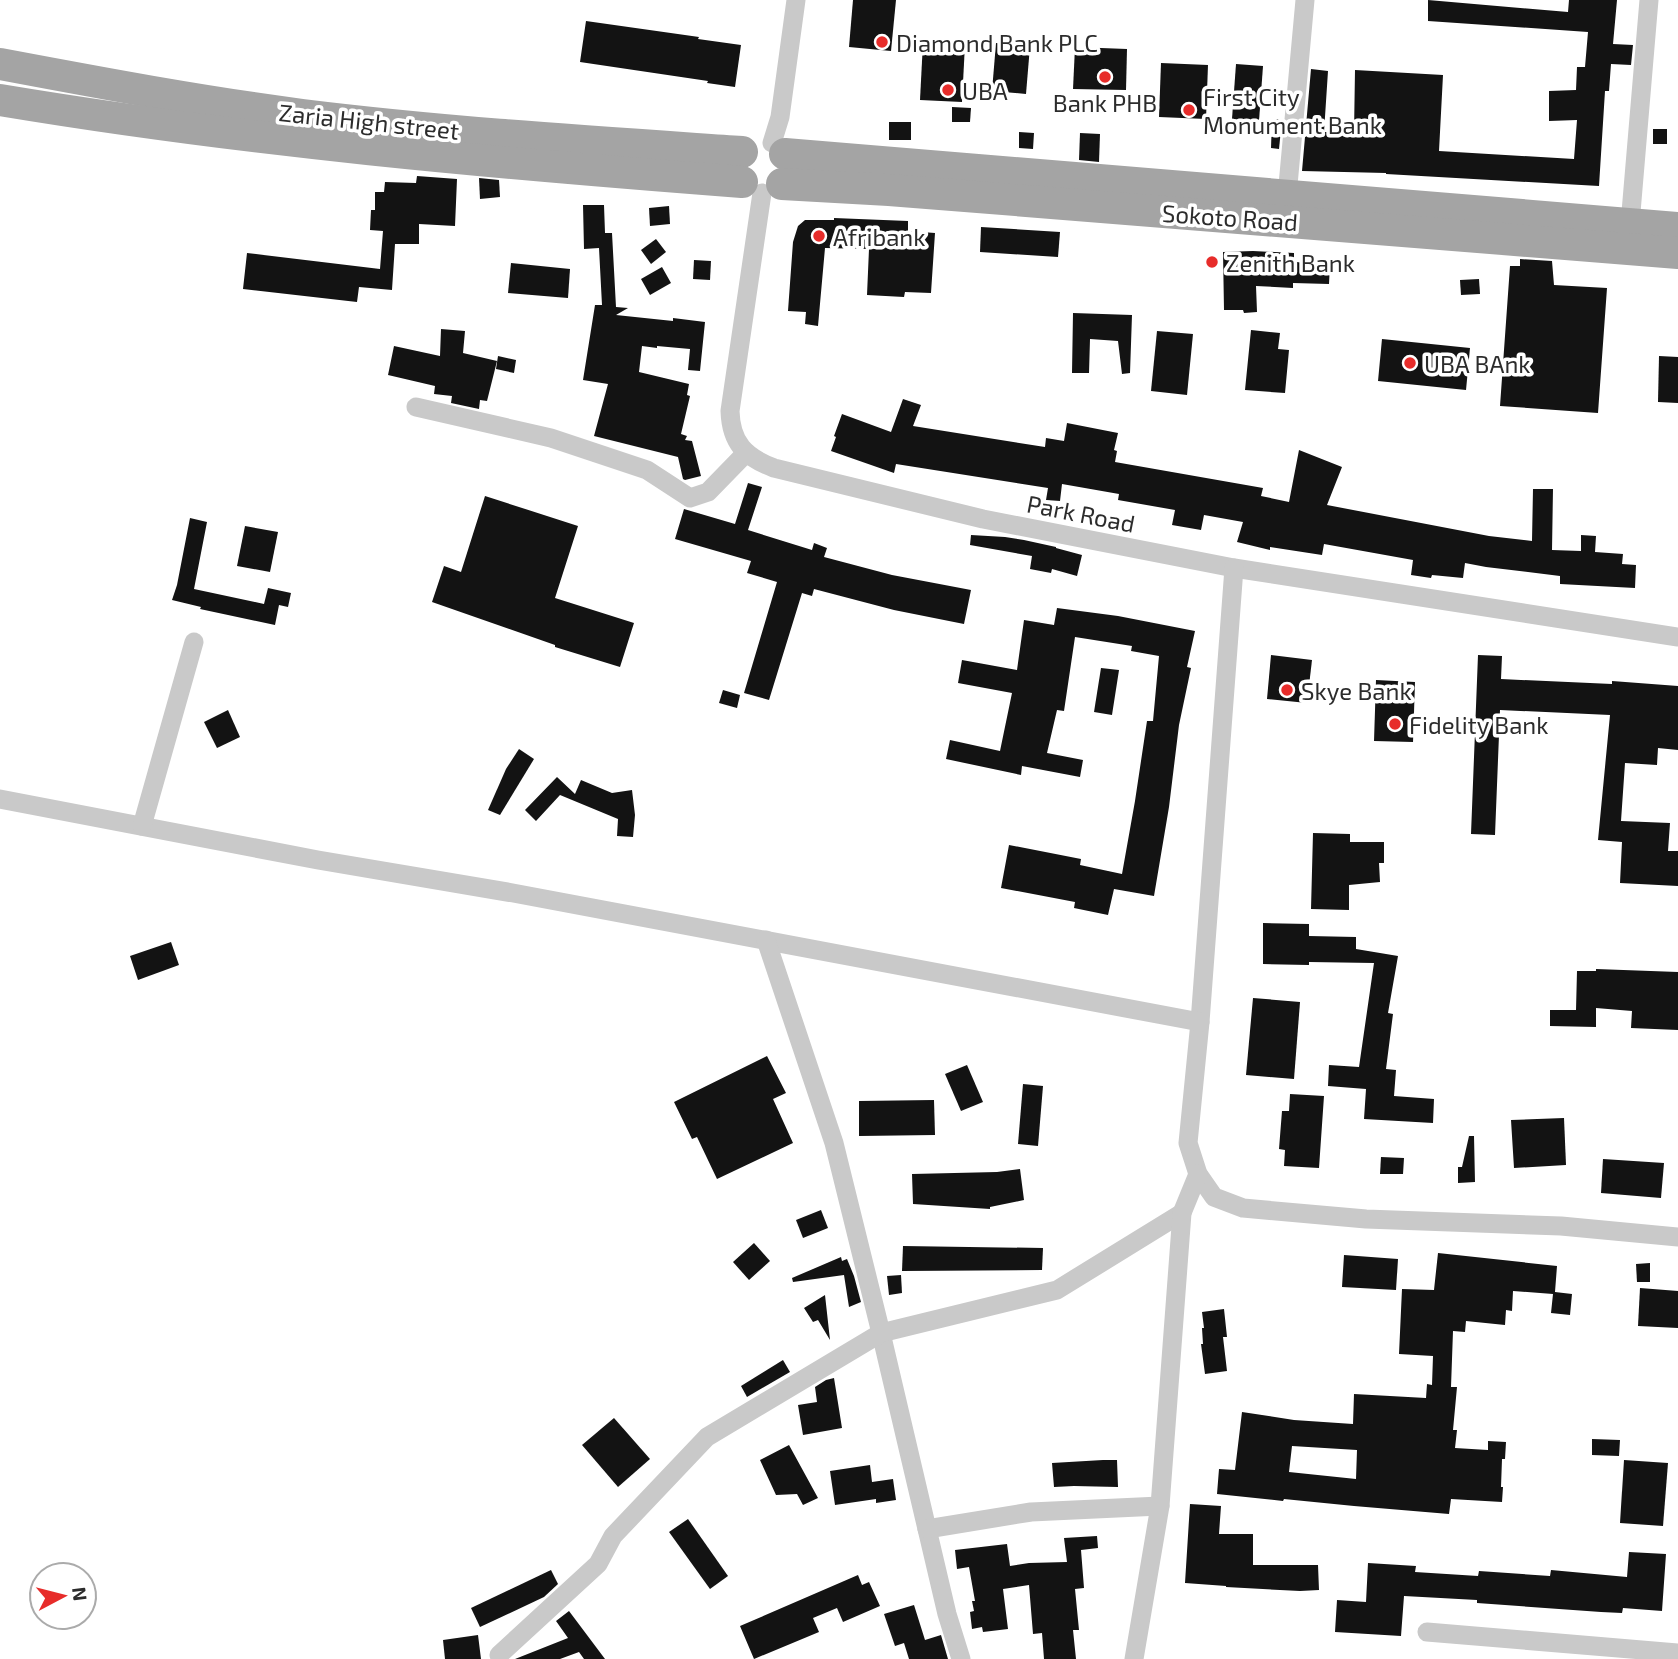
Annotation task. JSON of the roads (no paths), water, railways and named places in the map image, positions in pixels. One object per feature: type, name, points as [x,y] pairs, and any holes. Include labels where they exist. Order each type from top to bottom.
[{"type":"main road","name":"Zaria High street","points":[[0,64],[110,85],[303,115],[522,138],[764,168]]},
{"type":"main road","points":[[0,100],[111,118],[358,149],[536,166],[764,168]]},
{"type":"main road","name":"Sokoto Road","points":[[764,168],[1287,196],[1678,228]]},
{"type":"main road","name":"Sokoto Road","points":[[764,168],[930,193],[1678,253]]},
{"type":"street","points":[[416,407],[551,438],[647,470],[690,498],[708,492],[746,453],[732,430],[730,411],[764,168],[780,117],[796,0]]},
{"type":"street","points":[[1287,196],[1305,0]]},
{"type":"street","points":[[1630,224],[1650,0]]},
{"type":"street","name":"Park Road","points":[[746,453],[774,468],[983,519],[1234,568],[1678,637]]},
{"type":"street","points":[[1234,568],[1200,1022],[1188,1143],[1198,1174],[1214,1196],[1243,1208],[1366,1219],[1561,1226],[1678,1237]]},
{"type":"street","points":[[142,826],[194,642]]},
{"type":"street","points":[[0,799],[1200,1022]]},
{"type":"street","points":[[766,940],[834,1143],[947,1614],[961,1659]]},
{"type":"street","points":[[1134,1659],[1160,1506],[1182,1213],[1198,1174]]},
{"type":"street","points":[[499,1655],[598,1564],[614,1536],[707,1437],[881,1333],[1057,1290],[1182,1213]]},
{"type":"street","points":[[927,1529],[1031,1512],[1160,1506]]},
{"type":"street","points":[[1427,1632],[1678,1653]]},
{"type":"place","name":"Diamond Bank PLC","points":[[882,42]]},
{"type":"place","name":"Bank PHB","points":[[1105,77]]},
{"type":"place","name":"UBA","points":[[948,90]]},
{"type":"place","name":"First City Monument Bank","points":[[1189,110]]},
{"type":"place","name":"Afribank","points":[[819,236]]},
{"type":"place","name":"Zenith Bank","points":[[1212,262]]},
{"type":"place","name":"UBA BAnk","points":[[1410,363]]},
{"type":"place","name":"Skye Bank","points":[[1287,690]]},
{"type":"place","name":"Fidelity Bank","points":[[1395,724]]}]
